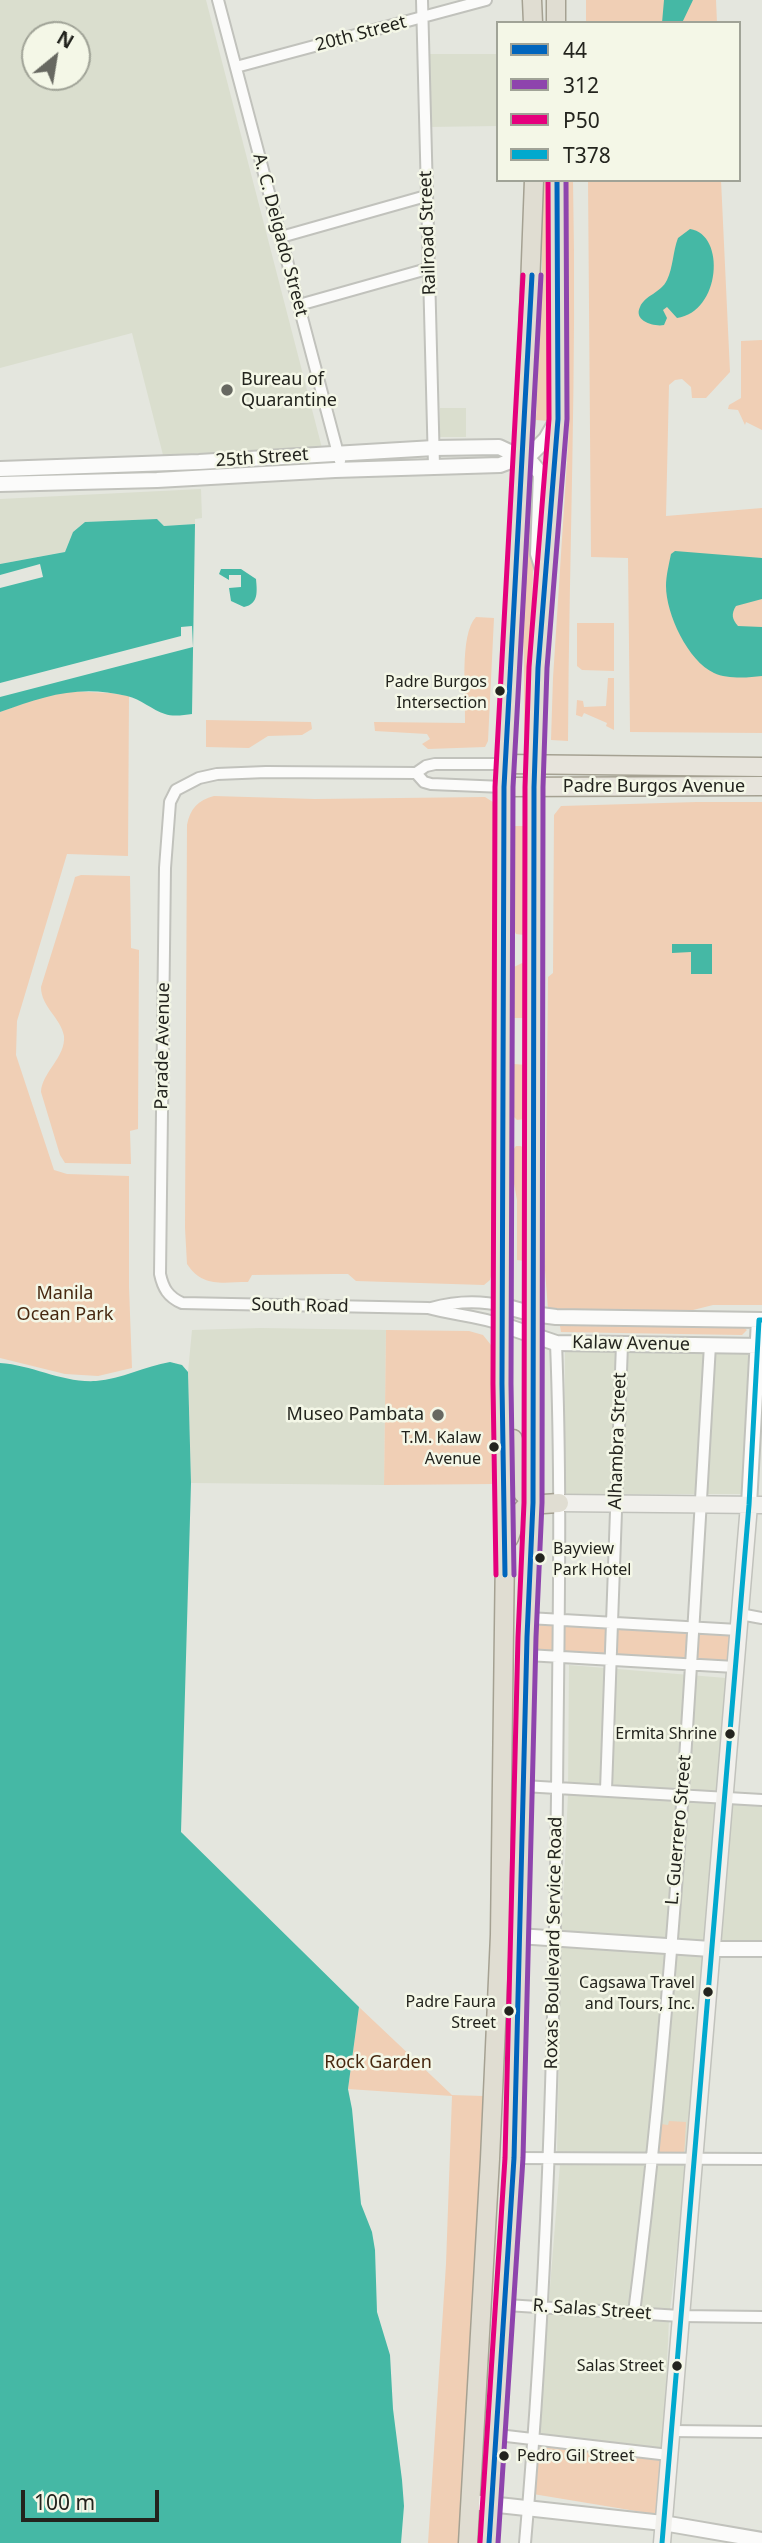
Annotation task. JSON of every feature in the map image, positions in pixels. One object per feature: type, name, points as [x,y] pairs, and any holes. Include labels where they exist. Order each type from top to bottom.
[{"type":"highway","points":[[532,0],[533,21]]},
{"type":"highway","points":[[556,0],[556,21]]},
{"type":"highway","points":[[468,2543],[490,2159],[499,1935],[505,1551],[502,1384],[504,787],[532,288],[534,182]]},
{"type":"highway","points":[[489,2543],[514,2158],[533,1503],[534,788],[538,668],[558,419],[557,182]]},
{"type":"highway","points":[[504,954],[534,956]]},
{"type":"highway","points":[[504,1138],[533,1138]]},
{"type":"highway","points":[[502,1384],[512,1428],[520,1486],[533,1503]]},
{"type":"highway","points":[[505,1551],[516,1517],[527,1505],[559,1503]]},
{"type":"main road","name":"Padre Burgos Avenue","points":[[505,764],[762,767]]},
{"type":"main road","points":[[625,766],[626,788]]},
{"type":"main road","name":"Padre Burgos Avenue","points":[[504,787],[762,786]]},
{"type":"main road","points":[[559,1503],[756,1505],[739,1622],[662,2543]]},
{"type":"street","name":"A. C. Delgado Street","points":[[218,0],[343,470]]},
{"type":"street","name":"Railroad Street","points":[[422,0],[434,467]]},
{"type":"street","name":"20th Street","points":[[236,67],[486,0]]},
{"type":"street","points":[[281,237],[426,196]]},
{"type":"street","points":[[299,305],[427,270]]},
{"type":"street","name":"25th Street","points":[[0,484],[500,465],[538,447],[558,419]]},
{"type":"street","name":"25th Street","points":[[0,470],[434,448],[499,447],[522,456]]},
{"type":"street","points":[[522,456],[531,461],[541,474],[538,554],[545,578]]},
{"type":"street","points":[[216,461],[218,477]]},
{"type":"street","points":[[504,787],[430,784],[424,782],[416,773],[426,765],[435,764],[505,764]]},
{"type":"street","name":"Parade Avenue","points":[[173,1300],[163,1284],[160,1263],[166,857],[170,802],[176,790],[199,778],[217,774],[323,771],[416,773]]},
{"type":"street","name":"South Road","points":[[173,1300],[195,1304],[428,1308],[449,1303],[484,1301],[504,1307]]},
{"type":"street","name":"Kalaw Avenue","points":[[504,1307],[556,1317],[760,1320]]},
{"type":"street","name":"South Road","points":[[428,1308],[449,1314],[485,1318],[503,1325]]},
{"type":"street","points":[[756,1505],[760,1320]]},
{"type":"street","name":"Kalaw Avenue","points":[[503,1325],[556,1343],[760,1346]]},
{"type":"street","name":"Roxas Boulevard Service Road","points":[[525,2543],[534,2437],[549,2159],[555,1938],[560,1619],[556,1343]]},
{"type":"street","name":"Alhambra Street","points":[[606,1790],[622,1344]]},
{"type":"street","name":"L. Guerrero Street","points":[[634,2313],[653,2161],[682,1794],[710,1345]]},
{"type":"street","points":[[528,1618],[693,1628],[762,1618]]},
{"type":"street","points":[[527,1655],[735,1667]]},
{"type":"street","points":[[523,1786],[762,1800]]},
{"type":"street","points":[[519,1936],[711,1949],[762,1949]]},
{"type":"street","points":[[514,2158],[762,2160]]},
{"type":"street","name":"R. Salas Street","points":[[506,2305],[680,2316],[762,2317]]},
{"type":"street","points":[[671,2431],[762,2432]]},
{"type":"street","points":[[498,2435],[534,2437],[669,2455]]},
{"type":"street","points":[[471,2502],[663,2523],[762,2540]]},
{"type":"shaded area","points":[[0,0],[206,0],[322,448],[163,455],[132,333],[0,368]]},
{"type":"shaded area","points":[[426,54],[496,54],[496,126],[428,127]]},
{"type":"shaded area","points":[[440,408],[466,408],[466,437],[440,437]]},
{"type":"shaded area","points":[[201,489],[202,518],[195,519],[195,524],[164,526],[157,519],[85,522],[73,532],[65,552],[0,564],[0,499]]},
{"type":"shaded area","points":[[192,1330],[386,1330],[384,1485],[191,1483],[188,1372]]},
{"type":"shaded area","points":[[753,1350],[745,1494],[564,1494],[565,1351]]},
{"type":"shaded area","points":[[569,1665],[726,1678],[718,1804],[686,2158],[557,2155],[561,1944],[568,1794]]},
{"type":"shaded area","points":[[729,1802],[762,1805],[762,1942],[719,1942]]},
{"type":"shaded area","points":[[560,2164],[687,2164],[669,2319],[663,2451],[538,2435]]},
{"type":"green space","points":[[586,0],[716,0],[717,21],[586,21]]},
{"type":"green space","points":[[542,182],[546,182],[548,421],[536,420],[542,270]]},
{"type":"green space","points":[[568,182],[573,182],[574,320],[568,741],[551,740],[569,430]]},
{"type":"green space","points":[[588,182],[721,182],[730,372],[706,398],[692,398],[691,387],[682,379],[669,385],[666,516],[762,508],[762,733],[630,732],[628,558],[591,557]]},
{"type":"green space","points":[[762,340],[762,430],[746,422],[745,425],[738,410],[728,409],[729,405],[741,398],[741,341]]},
{"type":"green space","points":[[530,488],[536,488],[527,742],[524,742],[521,615]]},
{"type":"green space","points":[[476,617],[494,618],[488,741],[485,747],[428,749],[422,744],[430,739],[427,734],[375,731],[374,722],[465,723],[465,651],[467,637]]},
{"type":"green space","points":[[577,623],[614,623],[614,671],[582,670],[577,666]]},
{"type":"green space","points":[[608,678],[614,678],[614,730],[606,726],[607,723],[584,713],[582,717],[576,715],[577,700],[583,701],[584,707],[606,706]]},
{"type":"green space","name":"Manila Ocean Park","points":[[66,691],[129,696],[128,856],[67,854],[17,1021],[16,1055],[54,1170],[67,1174],[129,1176],[132,1368],[98,1376],[65,1374],[0,1358],[0,712],[46,695]]},
{"type":"green space","points":[[206,720],[311,722],[312,729],[302,735],[268,736],[249,748],[206,747]]},
{"type":"green space","points":[[214,796],[315,799],[485,797],[493,802],[492,1272],[490,1280],[484,1285],[356,1281],[348,1274],[252,1275],[248,1282],[221,1283],[200,1277],[187,1264],[187,825],[196,806]]},
{"type":"green space","points":[[762,802],[762,1305],[713,1305],[685,1312],[548,1310],[545,1270],[548,977],[553,973],[554,815],[561,806]]},
{"type":"green space","points":[[514,826],[524,826],[527,891],[524,935],[516,934],[514,930]]},
{"type":"green space","points":[[130,876],[131,948],[139,950],[138,1129],[130,1131],[131,1164],[65,1163],[60,1155],[41,1092],[45,1078],[64,1044],[64,1036],[44,1001],[41,987],[75,877]]},
{"type":"green space","points":[[522,963],[525,965],[526,1018],[513,1018],[514,967]]},
{"type":"green space","points":[[514,1064],[527,1065],[525,1119],[517,1120],[513,1116]]},
{"type":"green space","points":[[516,1146],[525,1150],[525,1261],[517,1260],[517,1200],[513,1178],[513,1150]]},
{"type":"green space","points":[[560,1326],[743,1327],[747,1330],[742,1335],[561,1332]]},
{"type":"green space","name":"Museo Pambata","points":[[386,1330],[469,1331],[483,1335],[491,1345],[492,1484],[384,1485]]},
{"type":"green space","points":[[535,1623],[740,1634],[738,1664],[535,1650]]},
{"type":"green space","name":"Rock Garden","points":[[359,2007],[452,2095],[484,2096],[459,2543],[428,2543],[446,2264],[452,2096],[348,2089]]},
{"type":"green space","points":[[669,2121],[686,2122],[684,2156],[658,2154],[661,2124],[668,2125]]},
{"type":"green space","points":[[540,2447],[662,2460],[660,2515],[533,2494]]},
{"type":"water","points":[[664,0],[693,0],[683,21],[662,21]]},
{"type":"water","points":[[690,229],[702,234],[709,244],[713,258],[710,289],[703,302],[692,313],[677,318],[667,307],[663,310],[667,318],[664,325],[646,322],[639,316],[640,307],[667,280],[678,238]]},
{"type":"water","points":[[157,519],[164,526],[195,524],[192,714],[168,715],[132,697],[93,691],[47,697],[0,712],[0,564],[65,552],[73,532],[85,522]]},
{"type":"water","points":[[675,551],[762,558],[762,599],[736,606],[733,619],[738,626],[762,627],[762,676],[744,678],[719,675],[704,667],[687,648],[674,623],[667,597],[668,570],[671,554]]},
{"type":"water","points":[[221,569],[241,569],[256,579],[256,596],[252,603],[244,607],[231,601],[229,588],[241,587],[241,575],[229,575],[229,580],[219,574]]},
{"type":"water","points":[[672,944],[712,944],[712,974],[691,974],[691,952],[672,953]]},
{"type":"water","points":[[170,1362],[182,1365],[188,1372],[191,1483],[181,1832],[359,2007],[348,2089],[361,2204],[372,2232],[375,2250],[377,2312],[390,2355],[404,2506],[401,2543],[0,2543],[0,1363],[71,1379],[96,1381]]},
{"type":"pier","points":[[40,564],[43,577],[0,588],[0,575]]},
{"type":"pier","points":[[192,626],[193,647],[0,697],[0,683],[181,636],[181,627]]},
{"type":"transit line","name":"P50","points":[[480,2542],[505,2158],[518,1637],[524,1503],[525,787],[529,667],[549,419],[548,182]]},
{"type":"transit line","name":"44","points":[[489,2543],[514,2158],[527,1637],[533,1503],[534,787],[538,668],[558,419],[557,182]]},
{"type":"transit line","name":"312","points":[[498,2543],[523,2158],[536,1637],[542,1503],[543,787],[547,668],[567,419],[566,182]]},
{"type":"transit line","name":"P50","points":[[496,1575],[493,1384],[495,787],[523,275]]},
{"type":"transit line","name":"44","points":[[505,1575],[502,1384],[504,787],[532,275]]},
{"type":"transit line","name":"312","points":[[514,1575],[511,1384],[513,787],[541,275]]},
{"type":"transit line","name":"T378","points":[[662,2543],[749,1505],[759,1320],[762,1320]]},
{"type":"place","name":"Bureau of Quarantine","points":[[227,390]]},
{"type":"place","name":"Padre Burgos Intersection","points":[[500,691]]},
{"type":"place","name":"Museo Pambata","points":[[438,1415]]},
{"type":"place","name":"T.M. Kalaw Avenue","points":[[494,1447]]},
{"type":"place","name":"Bayview Park Hotel","points":[[540,1558]]},
{"type":"place","name":"Ermita Shrine","points":[[730,1734]]},
{"type":"place","name":"Cagsawa Travel and Tours, Inc.","points":[[708,1992]]},
{"type":"place","name":"Padre Faura Street","points":[[509,2011]]},
{"type":"place","name":"Salas Street","points":[[677,2366]]},
{"type":"place","name":"Pedro Gil Street","points":[[504,2456]]}]
